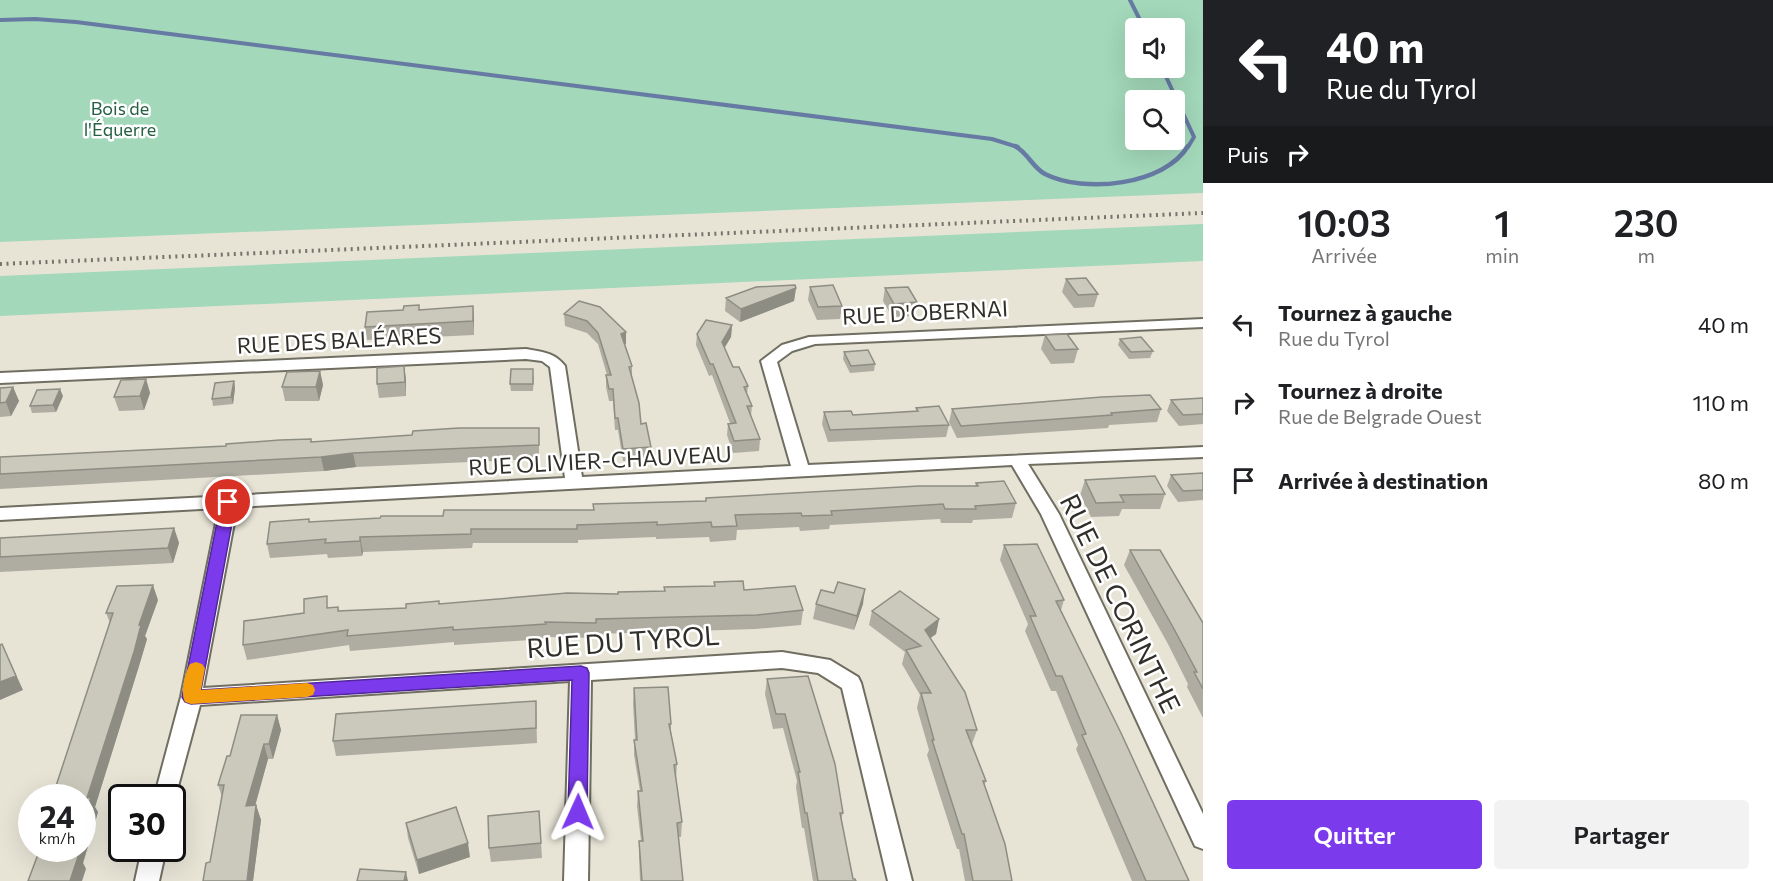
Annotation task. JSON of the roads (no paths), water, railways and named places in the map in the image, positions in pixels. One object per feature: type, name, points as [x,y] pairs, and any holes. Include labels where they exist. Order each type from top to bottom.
[{"type":"street","name":"RUE D'OBERNAI","points":[[801,471],[769,362],[787,348],[814,340],[1203,323]]},
{"type":"street","name":"RUE DES BALÉARES","points":[[0,378],[526,354],[547,357],[557,366],[574,484]]},
{"type":"street","name":"RUE OLIVIER-CHAUVEAU","points":[[0,514],[1017,459],[1203,452]]},
{"type":"street","name":"RUE DE CORINTHE","points":[[1017,459],[1050,514],[1203,839]]},
{"type":"street","points":[[169,784],[191,697],[228,502]]},
{"type":"street","name":"RUE DU TYROL","points":[[191,697],[782,660],[823,666],[851,684],[900,881]]},
{"type":"street","points":[[576,881],[581,673]]},
{"type":"street","points":[[147,881],[151,862]]},
{"type":"waterway","points":[[1130,0],[1139,18]]},
{"type":"waterway","points":[[0,20],[35,19],[76,22],[992,139],[1015,146]]},
{"type":"waterway","points":[[1167,78],[1194,137],[1188,147]]},
{"type":"waterway","points":[[1015,146],[1045,174],[1081,184],[1101,184],[1122,182],[1161,170],[1177,159],[1188,146]]},
{"type":"railway","points":[[0,264],[1203,213]]},
{"type":"park label","name":"Bois de l'Équerre","points":[[120,118]]}]
